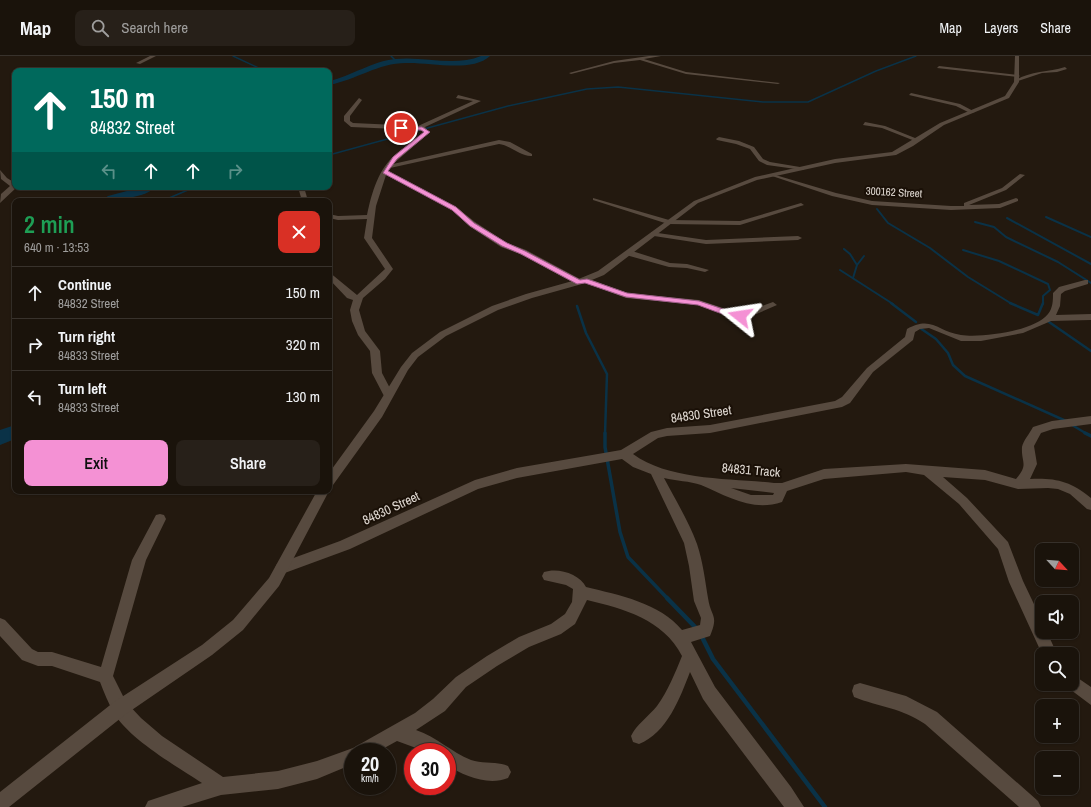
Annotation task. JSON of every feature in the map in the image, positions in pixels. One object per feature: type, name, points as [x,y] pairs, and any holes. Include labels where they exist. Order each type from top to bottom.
[{"type":"street","points":[[141,68],[137,61],[154,56]]},
{"type":"street","points":[[571,73],[614,62],[642,60],[659,56]]},
{"type":"street","points":[[828,56],[833,58]]},
{"type":"street","points":[[332,478],[374,420],[404,369],[415,355],[444,334],[495,308],[582,281],[601,273],[696,202],[755,179],[774,174],[846,159],[885,156],[900,151],[942,124],[1007,97],[1014,89],[1018,78],[1017,56]]},
{"type":"street","points":[[642,60],[686,73],[778,83]]},
{"type":"street","points":[[939,67],[1018,78],[1041,72],[1057,71],[1065,68]]},
{"type":"street","points":[[912,94],[958,105],[972,112]]},
{"type":"street","points":[[419,128],[478,101],[458,97]]},
{"type":"street","points":[[359,100],[347,116],[349,124],[376,127],[419,128],[425,129],[427,132],[395,158],[378,186],[368,238],[389,269],[386,274],[363,293],[355,304],[356,319],[366,341],[373,348],[376,354],[374,366],[388,394]]},
{"type":"street","points":[[865,124],[883,127],[917,140]]},
{"type":"street","points":[[720,140],[737,142],[752,148],[760,160],[769,164],[804,168]]},
{"type":"street","points":[[387,169],[499,142],[508,144],[530,155]]},
{"type":"street","points":[[387,169],[454,208],[472,224],[504,245],[523,252],[582,281],[626,295],[699,303],[734,315],[749,314],[773,305]]},
{"type":"street","points":[[0,172],[4,180],[12,184]]},
{"type":"street","name":"300162 Street","points":[[774,174],[834,195],[861,202],[951,208],[996,207],[1016,200]]},
{"type":"street","points":[[951,208],[970,203],[1004,189],[1022,175]]},
{"type":"street","points":[[0,202],[4,194],[12,187]]},
{"type":"street","points":[[595,199],[668,222],[740,223],[802,205]]},
{"type":"street","points":[[332,217],[338,218],[371,217]]},
{"type":"street","points":[[654,234],[706,242],[798,238]]},
{"type":"street","points":[[629,253],[669,265],[687,266],[705,270]]},
{"type":"street","points":[[1049,318],[1056,308],[1057,293],[1062,289],[1086,282]]},
{"type":"street","points":[[333,283],[350,296],[358,299]]},
{"type":"street","points":[[1049,318],[1091,317]]},
{"type":"street","name":"84830 Street","points":[[282,568],[344,545],[475,485],[517,473],[624,454],[642,442],[661,434],[710,429],[838,404],[846,400],[870,370],[910,338],[910,331],[922,324],[961,338],[974,338],[1015,332],[1049,318]]},
{"type":"street","points":[[1018,484],[1028,473],[1031,464],[1028,446],[1037,430],[1052,425],[1091,420]]},
{"type":"street","points":[[624,454],[640,466],[654,471],[690,543],[696,566],[702,601],[708,618],[708,624],[704,631],[680,638]]},
{"type":"street","name":"84831 Track","points":[[654,471],[698,480],[755,501],[778,499],[782,488],[824,474],[890,468],[911,468],[928,471],[985,475],[1018,484],[1048,483],[1060,485],[1074,491],[1091,506]]},
{"type":"street","points":[[928,471],[963,501],[1003,546],[1016,582],[1047,647]]},
{"type":"street","points":[[0,803],[120,708],[207,650],[238,625],[259,603],[274,582],[321,494]]},
{"type":"street","points":[[160,520],[147,542],[137,565],[115,651],[105,676],[120,708],[156,742],[220,786]]},
{"type":"street","points":[[378,743],[422,719],[439,705],[461,682],[492,661],[524,642],[556,629],[570,619],[579,603],[581,592],[578,585],[569,579],[549,576]]},
{"type":"street","points":[[581,592],[610,599],[649,614],[666,624],[680,638],[709,692],[795,807]]},
{"type":"street","points":[[0,625],[27,655],[38,659],[52,659],[105,676]]},
{"type":"street","points":[[639,736],[654,726],[664,713],[690,655]]},
{"type":"street","points":[[1079,688],[1091,697]]},
{"type":"street","points":[[860,691],[898,700],[916,707],[931,718],[1032,807]]},
{"type":"street","points":[[398,733],[428,743]]},
{"type":"street","points":[[154,807],[220,786],[278,780],[317,770],[344,760]]},
{"type":"street","points":[[456,762],[472,770],[484,773],[502,772]]},
{"type":"waterway","points":[[233,56],[259,68]]},
{"type":"waterway","points":[[391,56],[396,61]]},
{"type":"waterway","points":[[332,82],[346,79],[387,62],[407,60],[455,63],[477,60],[487,56]]},
{"type":"waterway","points":[[332,154],[508,106],[587,89],[618,87],[763,102],[808,102],[876,71],[916,56]]},
{"type":"waterway","points":[[112,198],[145,190]]},
{"type":"waterway","points":[[169,198],[188,190]]},
{"type":"waterway","points":[[877,209],[888,223],[930,248],[968,277],[1011,304]]},
{"type":"waterway","points":[[1046,217],[1091,237]]},
{"type":"waterway","points":[[1007,218],[1091,264]]},
{"type":"waterway","points":[[975,222],[994,227],[1006,237],[1058,262],[1091,283]]},
{"type":"waterway","points":[[844,249],[850,254],[857,265]]},
{"type":"waterway","points":[[963,250],[999,261],[1048,284],[1050,290],[1043,296],[1043,303]]},
{"type":"waterway","points":[[857,265],[864,256]]},
{"type":"waterway","points":[[853,278],[857,265]]},
{"type":"waterway","points":[[840,270],[893,304]]},
{"type":"waterway","points":[[891,303],[916,322]]},
{"type":"waterway","points":[[1011,304],[1038,315],[1043,303]]},
{"type":"waterway","points":[[577,306],[586,333],[607,374],[605,434]]},
{"type":"waterway","points":[[1049,322],[1091,351]]},
{"type":"waterway","points":[[920,328],[936,339],[948,353],[953,365],[965,376],[1066,421]]},
{"type":"waterway","points":[[1072,425],[1087,434]]},
{"type":"waterway","points":[[0,438],[12,432]]},
{"type":"waterway","points":[[605,434],[605,447],[620,532],[628,557],[668,599]]},
{"type":"waterway","points":[[1087,434],[1091,436]]},
{"type":"waterway","points":[[667,598],[697,629]]},
{"type":"waterway","points":[[701,635],[713,659],[825,807]]},
{"type":"route","points":[[401,128],[425,129],[427,132],[395,158],[385,172],[400,178],[417,190],[454,208],[472,224],[504,245],[523,252],[579,282],[584,280],[615,292],[637,297],[699,303],[728,314],[740,316]]}]
